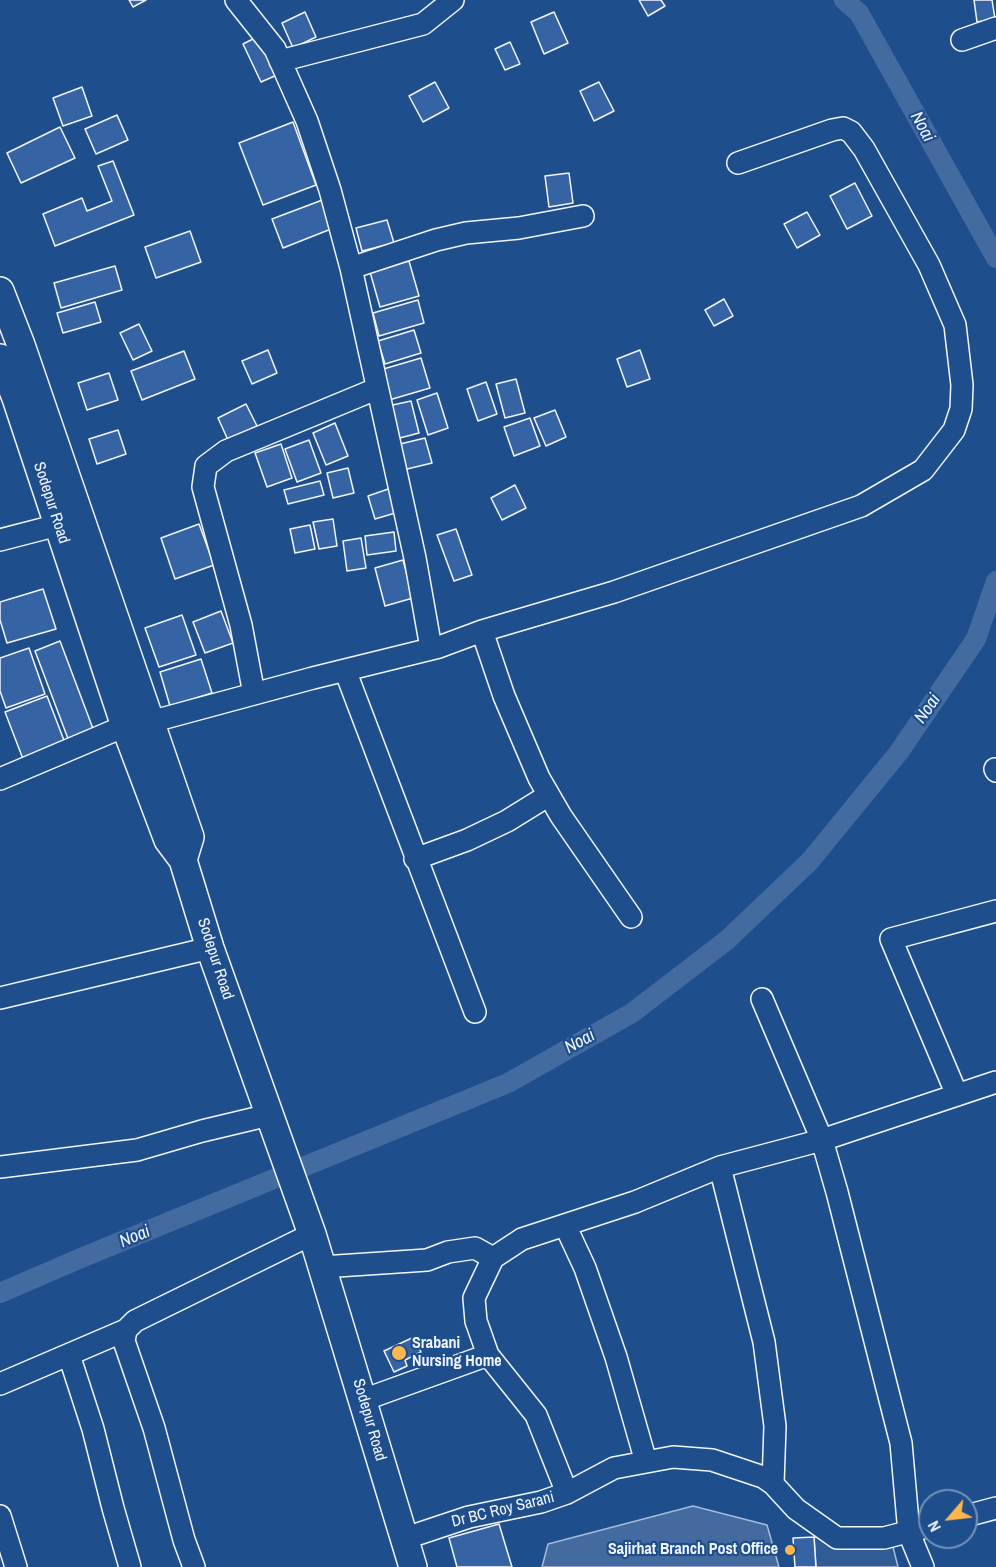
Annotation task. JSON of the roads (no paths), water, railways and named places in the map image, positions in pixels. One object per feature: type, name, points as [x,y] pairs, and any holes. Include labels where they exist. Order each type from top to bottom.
[{"type":"main road","points":[[0,291],[18,397],[137,724]]},
{"type":"main road","name":"Sodepur Road","points":[[0,358],[18,397],[58,525],[137,724],[168,840],[183,860],[210,948],[312,1234],[413,1567]]},
{"type":"street","points":[[236,0],[275,49],[307,121],[330,190],[351,268],[415,558],[431,648]]},
{"type":"street","points":[[280,61],[423,24],[453,0]]},
{"type":"street","points":[[962,40],[996,28]]},
{"type":"street","points":[[0,779],[137,724],[431,648],[614,592],[861,506],[923,470],[954,430],[961,409],[962,385],[955,325],[929,265],[864,149],[851,132],[843,128],[738,163]]},
{"type":"street","points":[[351,268],[436,240],[466,233],[519,228],[583,216]]},
{"type":"street","points":[[254,694],[241,625],[203,487],[206,466],[226,451],[376,389]]},
{"type":"street","points":[[0,540],[58,525]]},
{"type":"street","points":[[482,632],[521,739],[549,795],[631,917]]},
{"type":"street","points":[[345,670],[475,1012]]},
{"type":"street","points":[[415,859],[487,831],[549,795]]},
{"type":"street","points":[[957,1095],[891,939],[996,911]]},
{"type":"street","points":[[0,998],[210,948]]},
{"type":"street","points":[[762,999],[822,1140],[837,1192],[901,1443],[909,1533],[923,1567]]},
{"type":"street","points":[[567,1493],[536,1414],[488,1355],[476,1321],[474,1298],[493,1258],[522,1239],[635,1202],[720,1167],[822,1140],[996,1082]]},
{"type":"street","points":[[0,1167],[137,1150],[202,1131],[272,1124]]},
{"type":"street","points":[[720,1167],[764,1342],[775,1426],[773,1484]]},
{"type":"street","points":[[565,1225],[585,1268],[608,1334],[636,1420],[646,1462]]},
{"type":"street","points":[[0,1384],[126,1330],[135,1320],[312,1234]]},
{"type":"street","points":[[322,1267],[427,1260],[448,1252],[475,1248],[493,1258]]},
{"type":"street","points":[[126,1330],[124,1341],[154,1428],[184,1540],[194,1567]]},
{"type":"street","points":[[69,1355],[93,1429],[112,1508],[130,1567]]},
{"type":"street","points":[[363,1400],[488,1355]]},
{"type":"street","name":"Dr BC Roy Sarani","points":[[403,1539],[468,1517],[541,1502],[567,1493],[614,1468],[673,1457],[712,1460],[763,1478],[773,1484],[795,1509],[837,1538],[884,1538],[918,1530]]},
{"type":"street","points":[[978,1513],[996,1508]]},
{"type":"street","points":[[0,1516],[16,1567]]},
{"type":"waterway","name":"Noai","points":[[844,0],[859,13],[996,258]]},
{"type":"waterway","name":"Noai","points":[[0,1293],[508,1083],[632,1013],[727,940],[810,861],[899,752],[976,639],[996,581]]},
{"type":"place","name":"Srabani Nursing Home","points":[[399,1353]]},
{"type":"place","name":"Sajirhat Branch Post Office","points":[[790,1550]]}]
